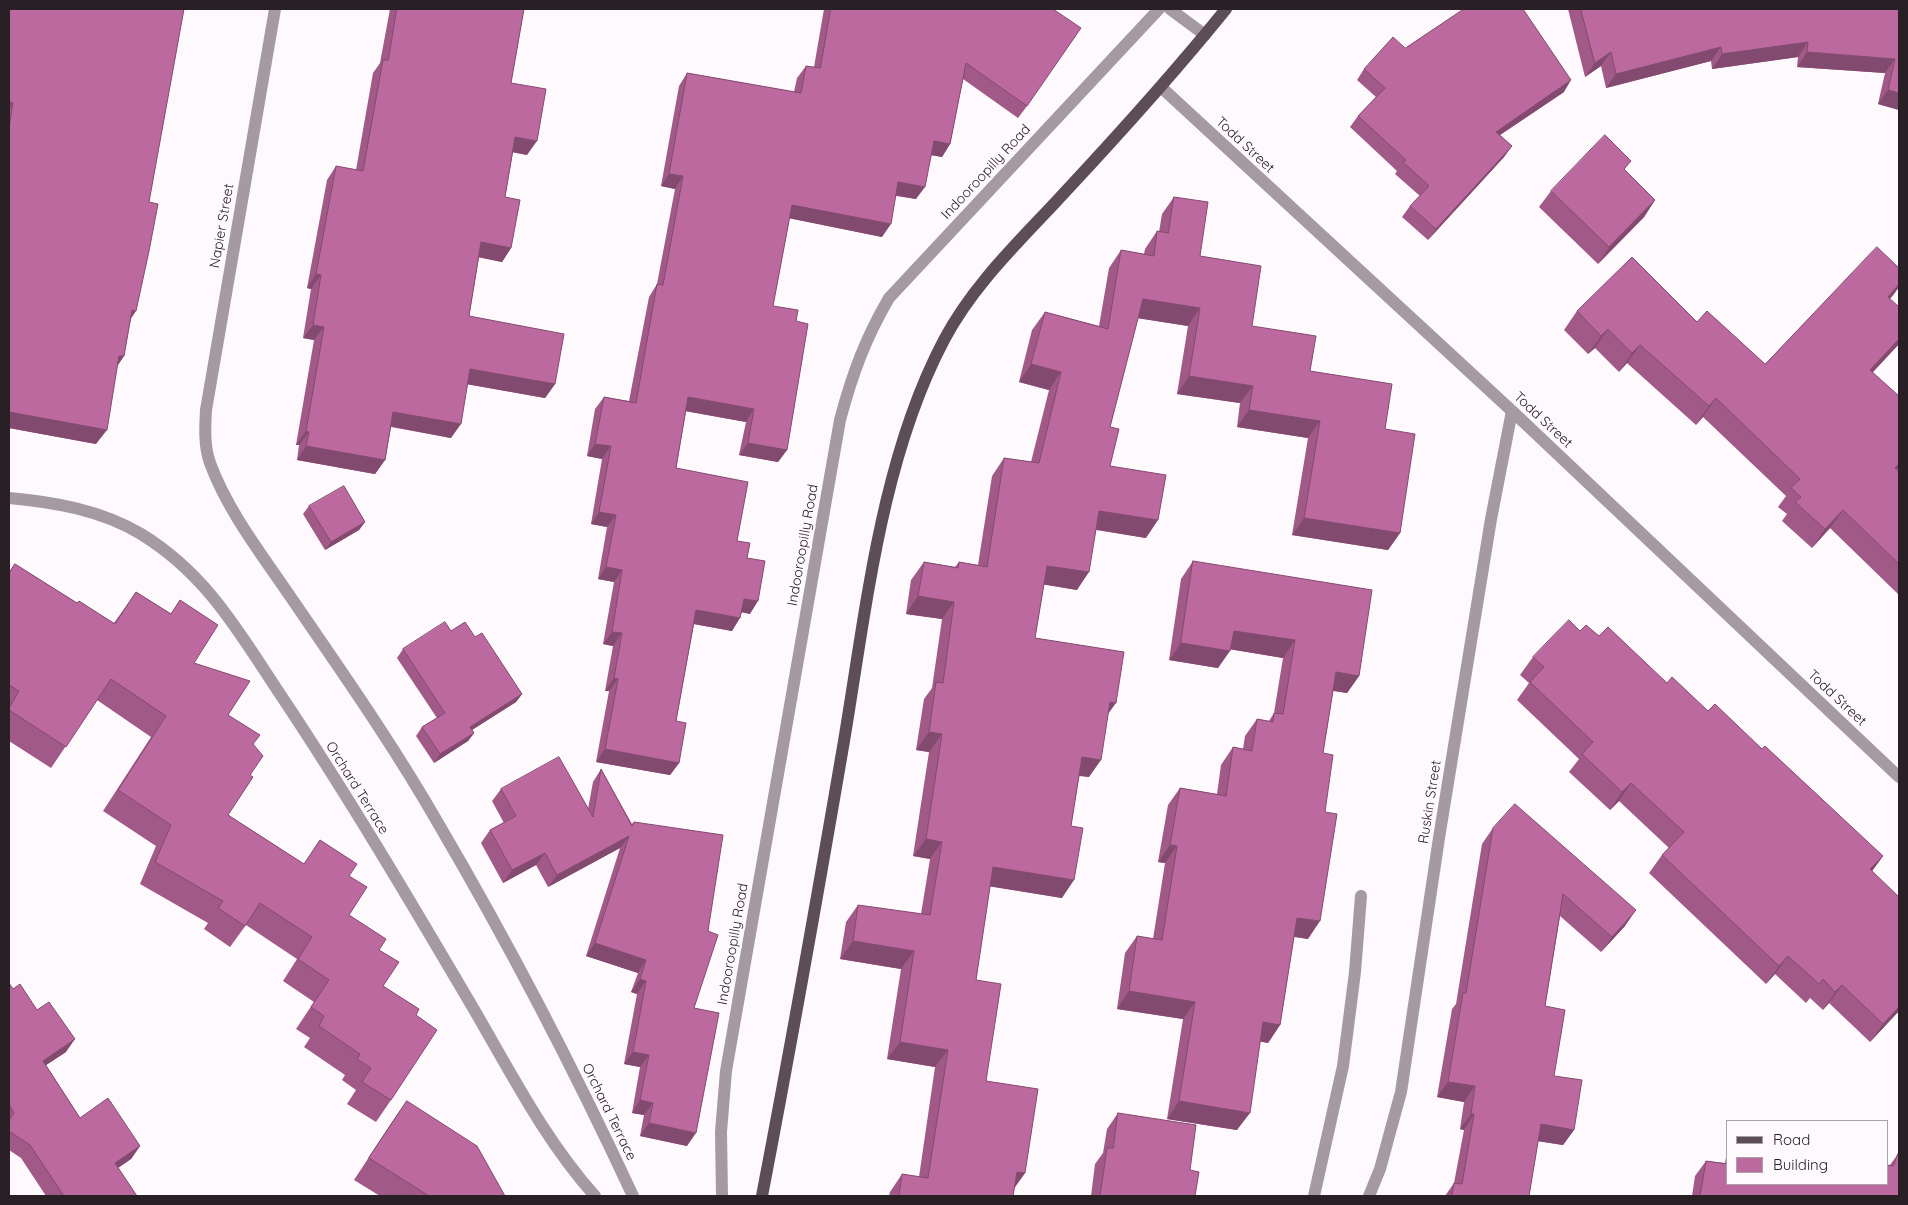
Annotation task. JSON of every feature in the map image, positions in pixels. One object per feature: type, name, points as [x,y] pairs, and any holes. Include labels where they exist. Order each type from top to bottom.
[{"type":"main road","points":[[762,1196],[802,992],[863,623],[884,513],[904,438],[923,383],[945,338],[977,288],[1162,88],[1226,9]]},
{"type":"street","name":"Napier Street","points":[[206,448],[205,416],[274,9]]},
{"type":"street","name":"Indooroopilly Road","points":[[722,1196],[721,1132],[726,1071],[840,420],[853,372],[870,330],[889,298],[1159,9]]},
{"type":"street","points":[[1170,9],[1205,34]]},
{"type":"street","name":"Todd Street","points":[[1162,88],[1512,411],[1899,777]]},
{"type":"street","name":"Ruskin Street","points":[[1369,1196],[1380,1169],[1401,1092],[1439,838],[1491,519],[1512,411]]},
{"type":"street","name":"Orchard Terrace","points":[[206,448],[219,484],[243,524],[364,704],[437,821],[540,1009],[633,1196]]},
{"type":"street","name":"Orchard Terrace","points":[[9,498],[72,507],[116,521],[141,534],[176,559],[209,590],[309,737],[413,906],[548,1136],[595,1196]]},
{"type":"street","points":[[1314,1196],[1343,1066],[1356,972],[1361,896]]},
{"type":"building","points":[[9,9],[184,9],[149,202],[158,204],[136,311],[132,310],[124,356],[119,356],[107,430],[9,412],[9,128],[13,103],[9,102]]},
{"type":"building","points":[[397,9],[524,9],[511,83],[546,89],[537,141],[515,137],[505,197],[520,200],[511,248],[481,242],[469,316],[564,334],[555,384],[470,369],[461,424],[393,412],[385,460],[306,446],[309,432],[306,431],[324,327],[313,325],[321,275],[316,274],[336,166],[363,171],[383,60],[388,60]]},
{"type":"building","points":[[831,9],[1053,9],[1081,28],[1027,106],[966,63],[950,144],[934,141],[925,187],[898,182],[891,224],[792,205],[773,306],[798,310],[796,321],[808,324],[787,450],[748,443],[754,409],[688,397],[676,468],[748,482],[737,541],[750,543],[747,558],[765,561],[758,601],[744,599],[740,618],[696,610],[676,721],[686,723],[679,763],[605,749],[618,679],[614,678],[622,633],[612,632],[622,570],[606,567],[616,515],[599,512],[611,446],[595,444],[604,397],[636,403],[657,284],[663,285],[683,176],[669,174],[687,73],[801,93],[806,66],[820,68]]},
{"type":"building","points":[[1464,9],[1523,9],[1571,80],[1496,132],[1512,146],[1436,229],[1410,206],[1429,186],[1403,162],[1406,160],[1358,116],[1385,88],[1364,69],[1393,37],[1405,48]]},
{"type":"building","points":[[1581,9],[1899,9],[1899,93],[1888,90],[1895,59],[1807,52],[1808,42],[1722,54],[1721,47],[1616,74],[1611,52],[1595,63]]},
{"type":"building","points":[[1605,135],[1631,161],[1624,169],[1655,200],[1609,247],[1551,191]]},
{"type":"building","points":[[1174,197],[1208,202],[1200,256],[1261,266],[1252,326],[1316,336],[1310,371],[1392,384],[1385,429],[1415,434],[1400,533],[1304,518],[1320,421],[1249,410],[1253,386],[1189,376],[1200,308],[1143,299],[1110,427],[1119,429],[1110,466],[1166,475],[1158,520],[1099,511],[1089,572],[1047,566],[1035,638],[1124,652],[1116,703],[1110,702],[1101,760],[1082,757],[1071,826],[1083,828],[1074,880],[993,867],[976,980],[1001,984],[986,1081],[1038,1089],[1025,1173],[1017,1172],[1013,1196],[899,1196],[902,1174],[928,1178],[948,1050],[900,1042],[914,951],[853,941],[858,905],[930,915],[942,842],[926,839],[942,734],[929,732],[936,682],[943,683],[954,602],[918,596],[924,562],[958,568],[959,562],[987,567],[1004,458],[1039,463],[1061,372],[1031,364],[1045,312],[1108,329],[1121,250],[1154,256],[1157,231],[1168,233]]},
{"type":"building","points":[[1877,247],[1899,268],[1899,284],[1888,297],[1899,307],[1899,339],[1870,370],[1899,396],[1899,464],[1895,468],[1899,472],[1899,564],[1843,510],[1825,529],[1795,502],[1801,497],[1791,488],[1800,479],[1716,398],[1709,406],[1640,345],[1632,353],[1608,329],[1601,336],[1577,311],[1632,257],[1697,322],[1707,311],[1765,364]]},
{"type":"building","points":[[344,486],[365,522],[331,542],[309,506]]},
{"type":"building","points":[[1193,561],[1372,590],[1359,676],[1336,672],[1323,753],[1333,755],[1325,812],[1337,814],[1320,921],[1297,918],[1280,1025],[1263,1022],[1250,1113],[1179,1101],[1195,1002],[1129,991],[1137,936],[1162,940],[1177,846],[1170,845],[1180,788],[1226,796],[1233,747],[1252,751],[1257,719],[1273,722],[1274,713],[1283,714],[1295,640],[1234,631],[1230,651],[1181,643]]},
{"type":"building","points":[[15,564],[77,603],[79,601],[115,624],[136,592],[171,614],[180,600],[218,625],[194,663],[250,681],[228,715],[260,735],[253,744],[263,756],[250,775],[253,777],[228,815],[304,864],[320,840],[357,864],[349,876],[367,887],[349,915],[386,939],[379,950],[399,962],[383,986],[419,1009],[416,1015],[437,1030],[391,1100],[362,1082],[371,1068],[357,1059],[360,1054],[319,1026],[324,1016],[311,1007],[329,980],[298,959],[312,937],[260,903],[245,926],[218,908],[223,901],[155,862],[171,825],[118,790],[166,716],[111,679],[66,747],[9,710],[19,691],[9,685],[9,574]]},
{"type":"building","points":[[1569,620],[1580,631],[1586,625],[1599,636],[1608,627],[1667,683],[1672,677],[1708,711],[1715,704],[1762,749],[1765,746],[1883,856],[1870,869],[1899,897],[1899,1007],[1883,1024],[1842,985],[1835,992],[1823,979],[1819,984],[1788,956],[1779,966],[1662,855],[1684,832],[1631,783],[1622,792],[1582,754],[1593,742],[1530,682],[1544,667],[1533,657]]},
{"type":"building","points":[[445,622],[451,631],[465,622],[475,637],[482,633],[522,694],[470,727],[474,733],[440,754],[422,727],[445,713],[403,649]]},
{"type":"building","points":[[559,757],[593,817],[601,769],[632,826],[634,822],[723,835],[708,931],[718,935],[694,1008],[719,1013],[696,1133],[649,1123],[653,1103],[640,1100],[649,1055],[633,1052],[646,981],[640,979],[646,960],[595,943],[629,836],[557,875],[545,853],[512,870],[490,830],[516,816],[501,789]]},
{"type":"building","points":[[1515,804],[1636,910],[1612,937],[1563,894],[1545,1006],[1565,1010],[1554,1076],[1582,1080],[1574,1130],[1541,1124],[1529,1196],[1452,1196],[1454,1183],[1462,1184],[1474,1114],[1471,1114],[1475,1086],[1448,1082],[1463,993],[1466,993],[1493,828]]},
{"type":"building","points":[[9,983],[13,989],[20,984],[37,1010],[49,1002],[75,1039],[43,1061],[80,1118],[108,1098],[140,1146],[115,1163],[137,1196],[64,1196],[30,1145],[9,1131],[9,1120],[14,1113],[9,1104]]},
{"type":"building","points":[[407,1101],[477,1146],[505,1196],[429,1196],[369,1158]]},
{"type":"building","points":[[1118,1113],[1196,1125],[1190,1170],[1199,1172],[1195,1196],[1100,1196],[1107,1148],[1113,1148]]},
{"type":"building","points":[[1898,1154],[1899,1196],[1700,1196],[1706,1161],[1726,1164],[1726,1185],[1888,1185],[1888,1165],[1893,1166]]}]
